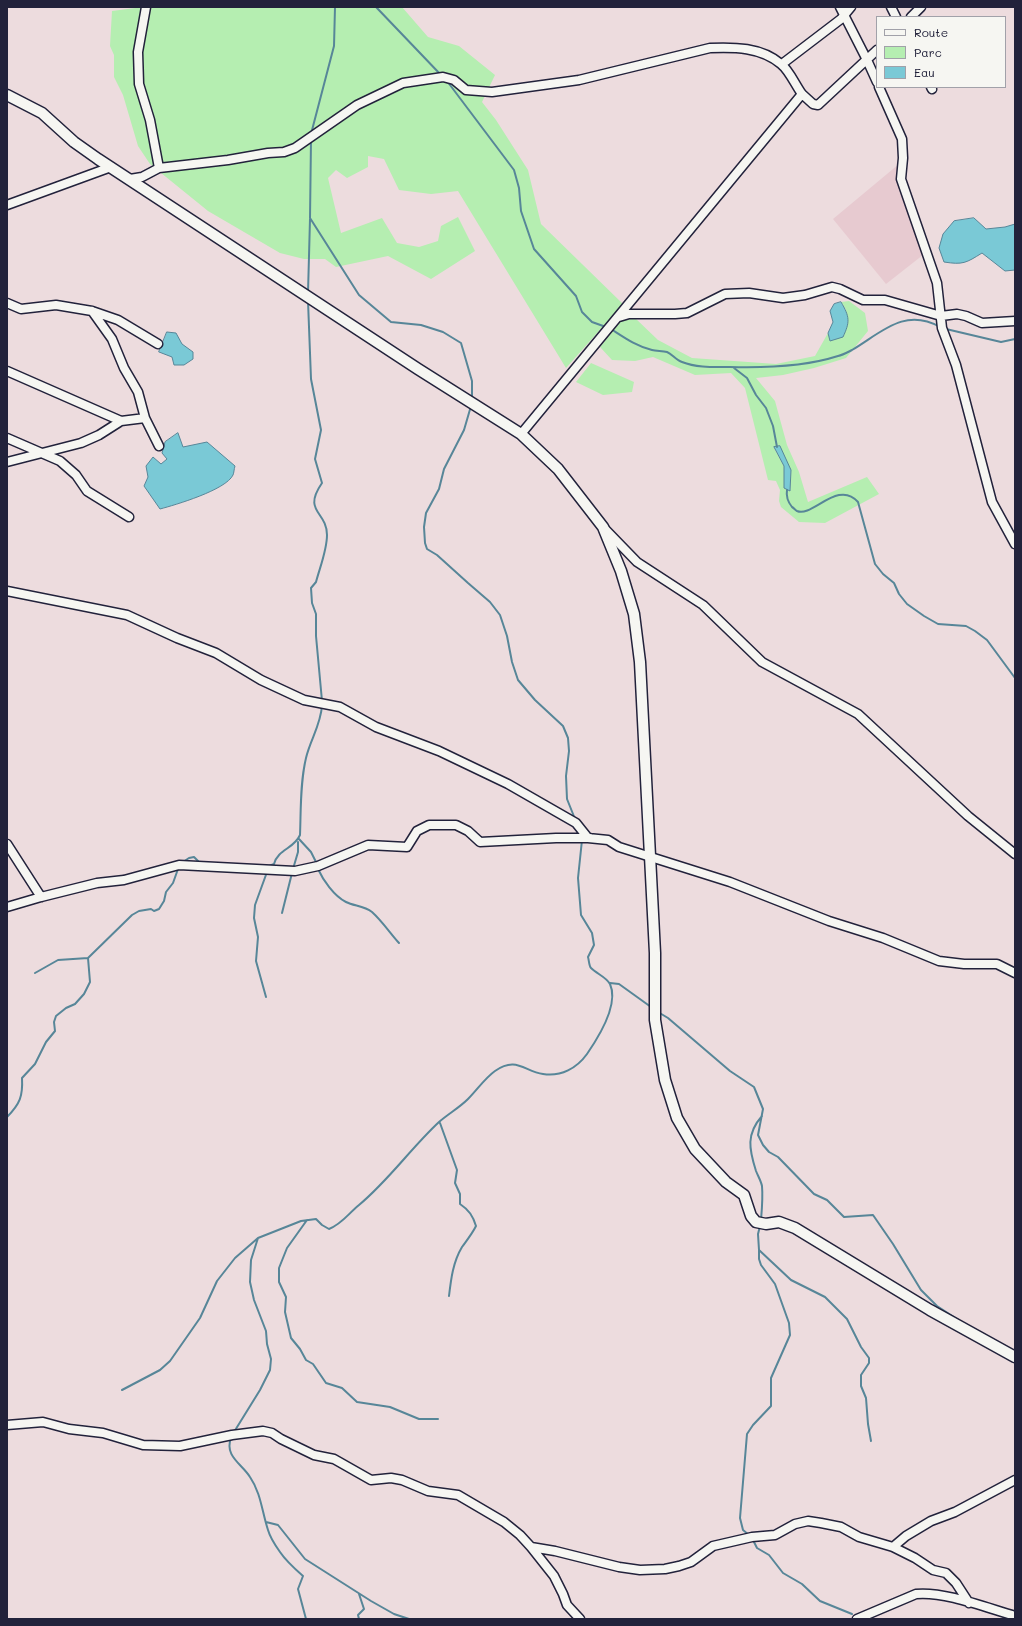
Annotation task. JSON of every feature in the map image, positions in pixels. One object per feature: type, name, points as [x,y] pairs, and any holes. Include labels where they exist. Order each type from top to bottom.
[{"type":"street","points":[[146,7],[138,52],[139,84],[150,120],[159,168]]},
{"type":"street","points":[[782,64],[842,11],[851,7]]},
{"type":"street","points":[[890,7],[895,16]]},
{"type":"street","points":[[912,16],[921,7]]},
{"type":"street","points":[[842,11],[868,60],[876,80]]},
{"type":"street","points":[[130,180],[142,177],[159,168],[284,152],[295,148],[357,105],[403,83],[443,77],[454,80],[466,90],[492,92],[579,80],[710,48],[723,48],[763,52],[782,64],[802,94],[813,104],[818,105],[876,51]]},
{"type":"street","points":[[879,88],[902,139],[904,158],[901,179],[937,283],[944,337],[956,365],[992,502],[1015,544]]},
{"type":"street","points":[[521,434],[802,94]]},
{"type":"street","points":[[7,95],[42,113],[74,142],[130,180],[418,369],[521,434],[558,469],[603,527],[637,562],[703,605],[762,662],[858,714],[968,816],[1015,854]]},
{"type":"street","points":[[7,205],[111,167]]},
{"type":"street","points":[[619,317],[629,314],[687,313],[725,294],[749,293],[783,298],[805,295],[832,287],[840,289],[863,300],[885,300],[941,316],[956,314],[966,316],[982,323],[1015,321]]},
{"type":"street","points":[[7,303],[21,309],[56,305],[92,311],[118,320],[158,344]]},
{"type":"street","points":[[92,311],[112,340],[124,368],[138,392],[145,418],[159,446]]},
{"type":"street","points":[[7,371],[121,421]]},
{"type":"street","points":[[7,462],[81,443],[121,421],[145,418]]},
{"type":"street","points":[[7,438],[60,460],[76,475],[87,491],[129,517]]},
{"type":"street","points":[[603,527],[621,571],[634,614],[640,662],[655,953],[656,1020],[665,1080],[677,1118],[695,1149],[726,1182],[744,1195],[751,1216],[756,1222],[766,1224],[779,1222],[795,1228],[930,1310],[1015,1357]]},
{"type":"street","points":[[7,591],[127,615],[216,653],[262,680],[304,700],[340,707],[376,727],[439,751],[508,784],[576,823],[588,838],[590,838]]},
{"type":"street","points":[[7,907],[97,883],[124,880],[179,865],[295,871],[318,866],[368,845],[407,846],[417,831],[428,825],[456,825],[468,831],[480,842],[556,838],[590,838],[608,840],[619,847],[730,882],[829,921],[883,938],[939,961],[964,964],[997,964],[1015,973]]},
{"type":"street","points":[[7,844],[41,897]]},
{"type":"street","points":[[7,1425],[43,1422],[75,1430],[103,1433],[143,1445],[180,1446],[256,1431],[272,1433],[281,1440],[314,1455],[334,1459],[371,1480],[391,1478],[402,1480],[428,1491],[458,1496],[504,1522],[520,1535],[554,1576],[564,1594],[567,1605],[580,1619]]},
{"type":"street","points":[[893,1547],[906,1536],[931,1521],[954,1512],[1015,1480]]},
{"type":"street","points":[[531,1547],[619,1567],[640,1570],[665,1569],[691,1562],[713,1546],[752,1537],[775,1534],[795,1524],[808,1521],[841,1527],[859,1537],[893,1547],[915,1558],[933,1570],[946,1573],[956,1583],[969,1602]]},
{"type":"street","points":[[857,1619],[916,1594],[925,1593],[969,1602],[1015,1616]]},
{"type":"shaded area","points":[[899,164],[928,251],[886,284],[833,219]]},
{"type":"green space","points":[[143,7],[402,7],[428,37],[459,46],[495,75],[482,102],[496,120],[528,170],[541,224],[623,304],[566,368],[458,191],[431,194],[399,190],[384,159],[368,156],[368,167],[347,178],[336,170],[328,178],[341,233],[382,218],[397,243],[419,247],[438,241],[441,226],[458,217],[475,251],[431,279],[388,256],[336,267],[325,259],[304,259],[280,253],[208,211],[150,164],[138,146],[123,95],[114,77],[114,55],[110,46],[112,11]]},
{"type":"green space","points":[[849,301],[865,313],[868,331],[846,358],[814,368],[783,375],[756,378],[775,401],[787,445],[799,472],[808,502],[867,477],[879,494],[825,523],[799,522],[781,507],[779,501],[780,490],[776,481],[768,480],[745,388],[731,373],[695,375],[653,357],[635,361],[612,360],[600,347],[621,321],[635,318],[658,340],[692,358],[776,364],[815,356],[828,333],[830,341],[846,310],[841,302]],"holes":[[[774,448],[791,470],[790,491],[784,488],[784,466]]]},
{"type":"green space","points":[[591,363],[634,382],[632,392],[603,395],[576,382]]},
{"type":"water","points":[[974,218],[986,229],[1005,227],[1015,224],[1015,270],[1005,271],[982,253],[972,259],[960,263],[944,262],[939,248],[943,234],[954,221]]},
{"type":"water","points":[[841,302],[848,320],[847,327],[843,337],[830,341],[828,333],[833,322],[830,311],[834,304]]},
{"type":"water","points":[[167,332],[176,333],[182,344],[193,352],[193,359],[184,365],[174,365],[172,357],[159,352]]},
{"type":"water","points":[[178,433],[183,447],[207,442],[235,466],[234,473],[228,481],[211,491],[160,509],[144,486],[148,477],[146,466],[153,457],[161,464],[167,459],[162,453],[165,442]]},
{"type":"water","points":[[780,446],[791,470],[790,491],[784,488],[784,466],[774,447]]},
{"type":"waterway","points":[[311,134],[334,46],[335,7]]},
{"type":"waterway","points":[[376,7],[441,75]]},
{"type":"waterway","points":[[447,81],[514,170],[519,188],[521,211],[534,249],[576,296],[582,312],[592,322],[606,327]]},
{"type":"waterway","points":[[311,140],[310,218],[359,295],[391,322],[421,325],[443,332],[461,343],[472,381],[472,400]]},
{"type":"waterway","points":[[308,293],[310,219]]},
{"type":"waterway","points":[[308,301],[311,379],[321,430],[315,459],[322,483],[314,500],[317,511],[326,527],[327,535],[325,553],[316,582],[311,588],[312,603],[316,614],[316,636],[322,701]]},
{"type":"waterway","points":[[611,329],[636,344],[652,350],[667,352],[680,361],[688,364],[706,367],[757,367],[798,365],[840,356],[883,330],[904,321],[915,320],[927,322],[940,327]]},
{"type":"waterway","points":[[946,329],[1001,342],[1015,339]]},
{"type":"waterway","points":[[734,368],[747,378],[756,395],[766,408],[773,426],[777,447]]},
{"type":"waterway","points":[[471,406],[464,430],[444,469],[439,489],[426,513],[424,527],[425,543],[427,549],[437,555],[490,602],[500,615],[518,680],[535,700],[563,726],[568,738],[569,751],[566,776],[567,799],[575,819]]},
{"type":"waterway","points":[[787,490],[788,501],[797,511],[803,512],[826,500],[842,495],[850,496],[858,502],[875,564],[883,574],[894,583],[899,594],[907,604],[938,624],[966,626],[975,631],[987,640],[1015,678]]},
{"type":"waterway","points":[[269,866],[274,864],[279,855],[294,843],[300,835],[301,796],[304,767],[308,751],[318,726],[322,705]]},
{"type":"waterway","points":[[299,839],[311,852],[317,864]]},
{"type":"waterway","points":[[234,1432],[260,1390],[270,1370],[271,1359],[267,1344],[266,1331],[254,1300],[250,1282],[251,1260],[258,1238],[301,1221],[316,1219],[329,1229],[334,1227],[370,1195],[442,1119],[465,1102],[495,1071],[502,1067],[514,1065],[543,1074],[550,1075],[562,1073],[583,1059],[596,1039],[610,1011],[612,992],[610,984],[604,977],[591,968],[589,963],[588,957],[594,945],[592,933],[581,915],[578,878],[582,840]]},
{"type":"waterway","points":[[293,869],[298,852],[298,842]]},
{"type":"waterway","points":[[183,862],[194,857],[200,863]]},
{"type":"waterway","points":[[7,1117],[18,1104],[20,1099],[22,1078],[35,1064],[46,1042],[55,1031],[54,1022],[56,1016],[66,1008],[75,1004],[84,994],[90,982],[88,958],[132,915],[139,911],[151,909],[154,911],[159,909],[164,901],[166,892],[173,883],[178,869]]},
{"type":"waterway","points":[[318,869],[326,883],[337,896],[346,902],[366,908],[372,912],[399,943]]},
{"type":"waterway","points":[[266,997],[256,961],[258,937],[254,918],[255,905],[267,872]]},
{"type":"waterway","points":[[282,913],[292,873]]},
{"type":"waterway","points":[[35,973],[58,960],[88,958]]},
{"type":"waterway","points":[[610,983],[619,984],[651,1007]]},
{"type":"waterway","points":[[658,1012],[668,1018],[730,1071],[754,1087],[763,1109],[758,1135],[763,1145],[769,1152],[778,1157],[814,1194],[827,1200],[844,1217],[873,1215],[893,1244],[921,1290],[937,1306],[963,1323]]},
{"type":"waterway","points":[[761,1220],[762,1186],[756,1171],[750,1142],[753,1129],[762,1116]]},
{"type":"waterway","points":[[440,1123],[457,1170],[455,1183],[460,1194],[460,1204],[474,1219],[476,1226],[456,1259],[449,1296]]},
{"type":"waterway","points":[[307,1220],[287,1248],[279,1268],[279,1282],[286,1297],[285,1312],[291,1338],[300,1349],[306,1360],[313,1364],[326,1383],[342,1388],[357,1402],[390,1407],[419,1419],[438,1419]]},
{"type":"waterway","points":[[760,1226],[758,1234],[759,1250],[791,1280],[825,1297],[847,1319],[861,1347],[869,1358],[869,1363],[861,1375],[861,1386],[866,1398],[871,1441]]},
{"type":"waterway","points":[[122,1390],[160,1370],[170,1361],[200,1318],[217,1281],[235,1258],[258,1238]]},
{"type":"waterway","points":[[749,1535],[743,1530],[740,1518],[747,1434],[753,1425],[771,1406],[771,1378],[790,1335],[789,1323],[775,1284],[761,1265],[759,1250]]},
{"type":"waterway","points":[[231,1438],[229,1444],[230,1450],[232,1455],[247,1472],[254,1483],[271,1538],[285,1559],[303,1576],[298,1589],[306,1619]]},
{"type":"waterway","points":[[266,1522],[278,1525],[305,1559],[371,1601],[394,1614],[409,1619]]},
{"type":"waterway","points":[[753,1540],[757,1548],[769,1555],[783,1573],[802,1584],[820,1601],[852,1614]]},
{"type":"waterway","points":[[359,1594],[364,1609],[358,1615],[359,1619]]}]
